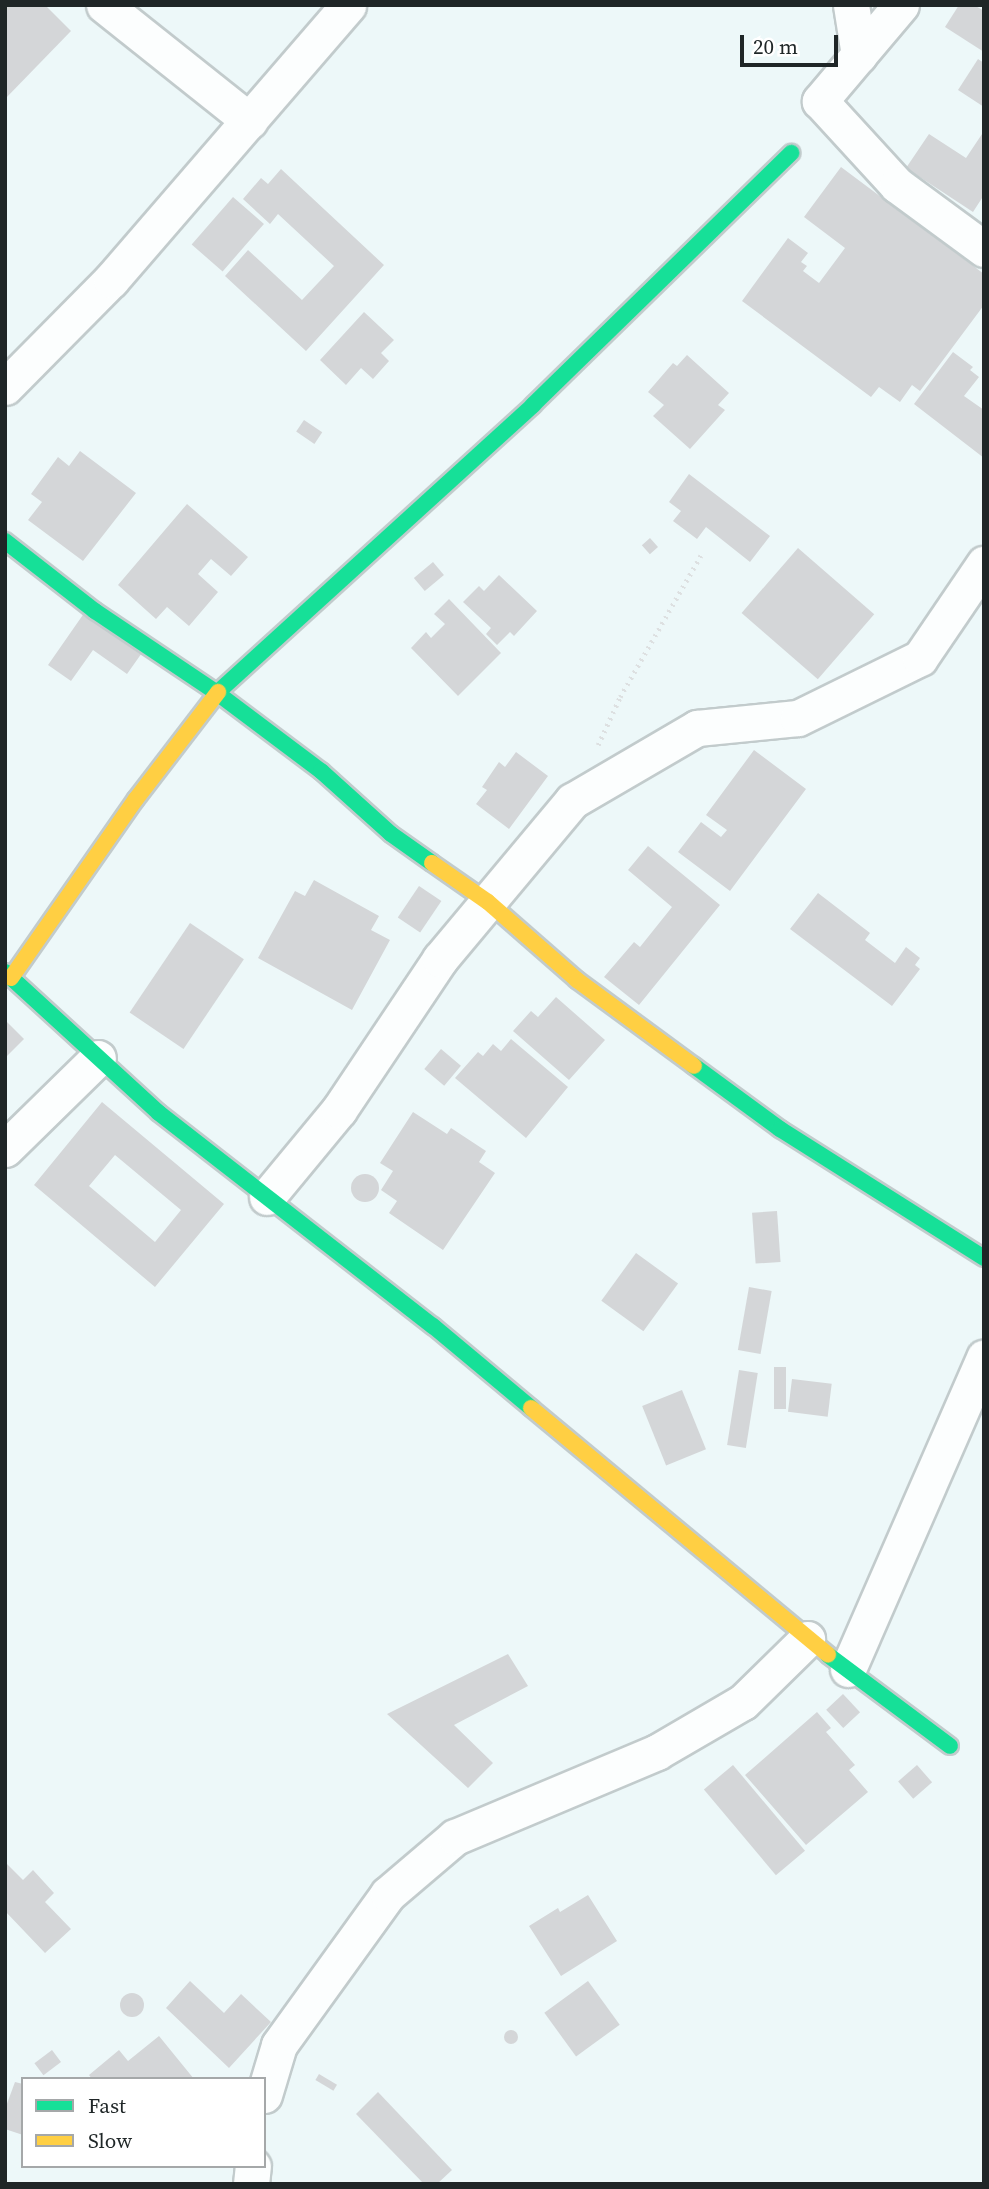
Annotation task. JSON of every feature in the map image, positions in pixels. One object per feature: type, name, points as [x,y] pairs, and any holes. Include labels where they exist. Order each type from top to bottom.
[{"type":"street","points":[[104,5],[250,121]]},
{"type":"street","points":[[5,387],[111,280],[348,5]]},
{"type":"street","points":[[852,5],[859,55]]},
{"type":"street","points":[[901,5],[820,101],[897,185],[984,250]]},
{"type":"street","points":[[791,153],[533,405],[217,693],[8,975],[159,1113],[433,1326],[807,1639],[950,1746]]},
{"type":"street","points":[[5,541],[95,611],[217,693],[321,771],[391,834],[488,902],[577,980],[780,1129],[984,1258]]},
{"type":"street","points":[[267,1197],[339,1110],[440,959],[572,801],[697,728],[798,718],[919,658],[984,564]]},
{"type":"street","points":[[5,1149],[98,1058]]},
{"type":"street","points":[[848,1669],[984,1357]]},
{"type":"street","points":[[266,2088],[279,2045],[388,1894],[455,1837],[656,1752],[743,1702],[807,1639]]},
{"type":"path","points":[[593,755],[620,697],[701,555]]},
{"type":"building","points":[[5,5],[45,5],[71,31],[5,99]]},
{"type":"building","points":[[959,5],[974,5],[984,11],[984,52],[945,27]]},
{"type":"building","points":[[978,59],[984,63],[984,107],[958,90]]},
{"type":"building","points":[[984,131],[984,195],[973,212],[906,168],[929,134],[966,158]]},
{"type":"building","points":[[841,167],[984,274],[984,305],[920,391],[912,385],[900,402],[879,387],[871,397],[742,301],[788,238],[808,253],[801,262],[807,266],[803,271],[819,283],[845,248],[804,217]]},
{"type":"building","points":[[281,169],[384,265],[306,351],[225,276],[248,250],[302,300],[334,266],[278,214],[270,224],[243,199],[261,178],[268,184]]},
{"type":"building","points":[[233,197],[264,224],[223,271],[192,245]]},
{"type":"building","points":[[364,312],[394,340],[381,353],[389,361],[373,379],[361,368],[346,385],[320,360]]},
{"type":"building","points":[[953,352],[973,367],[970,370],[979,377],[964,396],[984,410],[984,458],[914,404]]},
{"type":"building","points":[[687,355],[729,393],[718,405],[725,410],[690,449],[653,416],[664,405],[648,392],[673,363],[677,366]]},
{"type":"building","points":[[304,420],[322,432],[314,444],[296,432]]},
{"type":"building","points":[[80,451],[136,493],[83,561],[28,520],[42,502],[31,494],[58,457],[69,466]]},
{"type":"building","points":[[689,474],[770,536],[750,562],[706,527],[697,539],[673,521],[681,511],[669,502]]},
{"type":"building","points":[[187,504],[248,557],[231,576],[211,559],[198,574],[218,592],[189,626],[167,607],[156,619],[118,585]]},
{"type":"building","points":[[650,538],[658,547],[650,554],[642,545]]},
{"type":"building","points":[[798,548],[874,614],[818,679],[742,613]]},
{"type":"building","points":[[433,562],[444,575],[425,591],[414,578]]},
{"type":"building","points":[[499,575],[537,611],[514,636],[510,632],[497,645],[486,634],[491,628],[463,602],[479,586],[484,591]]},
{"type":"building","points":[[449,599],[501,653],[458,696],[411,648],[426,632],[431,638],[445,624],[434,614]]},
{"type":"building","points":[[87,609],[144,650],[127,674],[93,650],[71,681],[48,665]]},
{"type":"building","points":[[754,750],[806,789],[730,891],[678,852],[701,822],[721,837],[727,830],[706,815]]},
{"type":"building","points":[[516,752],[548,776],[509,829],[476,804],[487,790],[482,787],[499,762],[505,767]]},
{"type":"building","points":[[648,846],[720,905],[639,1005],[604,977],[634,942],[640,947],[672,907],[628,870]]},
{"type":"building","points":[[314,880],[379,916],[371,930],[390,940],[352,1010],[258,958],[295,891],[305,896]]},
{"type":"building","points":[[419,886],[441,901],[420,933],[398,918]]},
{"type":"building","points":[[818,893],[870,933],[865,940],[895,963],[906,947],[920,958],[915,965],[920,969],[892,1006],[790,929]]},
{"type":"building","points":[[190,923],[244,959],[183,1049],[130,1013]]},
{"type":"building","points":[[556,997],[605,1040],[569,1080],[513,1031],[531,1011],[538,1017]]},
{"type":"building","points":[[5,1020],[24,1039],[5,1058]]},
{"type":"building","points":[[511,1039],[568,1087],[526,1138],[455,1078],[478,1052],[483,1056],[493,1044],[501,1051]]},
{"type":"building","points":[[441,1049],[461,1066],[444,1086],[424,1069]]},
{"type":"building","points":[[102,1102],[224,1204],[155,1287],[34,1185]],"holes":[[[115,1155],[181,1210],[155,1242],[89,1186]]]},
{"type":"building","points":[[413,1112],[447,1134],[451,1128],[486,1151],[479,1162],[495,1173],[443,1250],[389,1213],[397,1201],[381,1190],[393,1171],[380,1163]]},
{"type":"building","points":[[365,1174],[375,1178],[379,1188],[375,1198],[365,1202],[355,1198],[351,1188],[355,1178]]},
{"type":"building","points":[[777,1211],[781,1262],[756,1264],[752,1213]]},
{"type":"building","points":[[636,1253],[678,1284],[643,1331],[601,1301]]},
{"type":"building","points":[[749,1287],[772,1291],[761,1354],[738,1350]]},
{"type":"building","points":[[774,1367],[786,1367],[786,1409],[774,1409]]},
{"type":"building","points":[[739,1370],[758,1373],[746,1448],[727,1445]]},
{"type":"building","points":[[792,1379],[832,1384],[828,1417],[788,1412]]},
{"type":"building","points":[[682,1390],[706,1449],[666,1465],[642,1406]]},
{"type":"building","points":[[508,1654],[528,1686],[454,1725],[493,1763],[468,1788],[387,1714]]},
{"type":"building","points":[[843,1694],[860,1712],[843,1728],[826,1710]]},
{"type":"building","points":[[817,1712],[831,1728],[826,1732],[855,1765],[849,1770],[868,1792],[806,1845],[745,1775]]},
{"type":"building","points":[[733,1765],[805,1851],[776,1875],[704,1789]]},
{"type":"building","points":[[917,1765],[932,1782],[913,1799],[898,1781]]},
{"type":"building","points":[[5,1862],[23,1880],[33,1870],[54,1893],[45,1902],[71,1929],[45,1953],[5,1911]]},
{"type":"building","points":[[588,1895],[617,1941],[561,1976],[529,1926],[558,1908],[560,1912]]},
{"type":"building","points":[[190,1981],[224,2013],[241,1994],[271,2022],[229,2068],[166,2008]]},
{"type":"building","points":[[588,1981],[620,2025],[576,2056],[544,2013]]},
{"type":"building","points":[[132,1993],[141,1996],[144,2005],[141,2014],[132,2017],[123,2014],[120,2005],[123,1996]]},
{"type":"building","points":[[508,2030],[514,2030],[518,2037],[514,2044],[508,2044],[504,2040],[504,2034]]},
{"type":"building","points":[[159,2036],[192,2077],[89,2075],[119,2050],[128,2061]]},
{"type":"building","points":[[52,2050],[61,2062],[43,2075],[34,2063]]},
{"type":"building","points":[[319,2074],[337,2085],[333,2091],[315,2080]]},
{"type":"building","points":[[15,2082],[21,2084],[21,2134],[5,2129],[5,2109]]},
{"type":"building","points":[[378,2092],[452,2170],[437,2184],[424,2184],[356,2114]]},
{"type":"traffic: fast","points":[[218,692],[533,405],[791,153]]},
{"type":"traffic: fast","points":[[5,541],[95,611],[217,693],[321,771],[391,834],[432,863]]},
{"type":"traffic: fast","points":[[5,972],[159,1113],[433,1326],[531,1408]]},
{"type":"traffic: fast","points":[[694,1066],[780,1129],[984,1258]]},
{"type":"traffic: fast","points":[[828,1655],[950,1746]]},
{"type":"traffic: slow","points":[[11,978],[136,799],[218,692]]},
{"type":"traffic: slow","points":[[432,863],[488,902],[577,980],[694,1066]]},
{"type":"traffic: slow","points":[[531,1408],[828,1655]]}]
